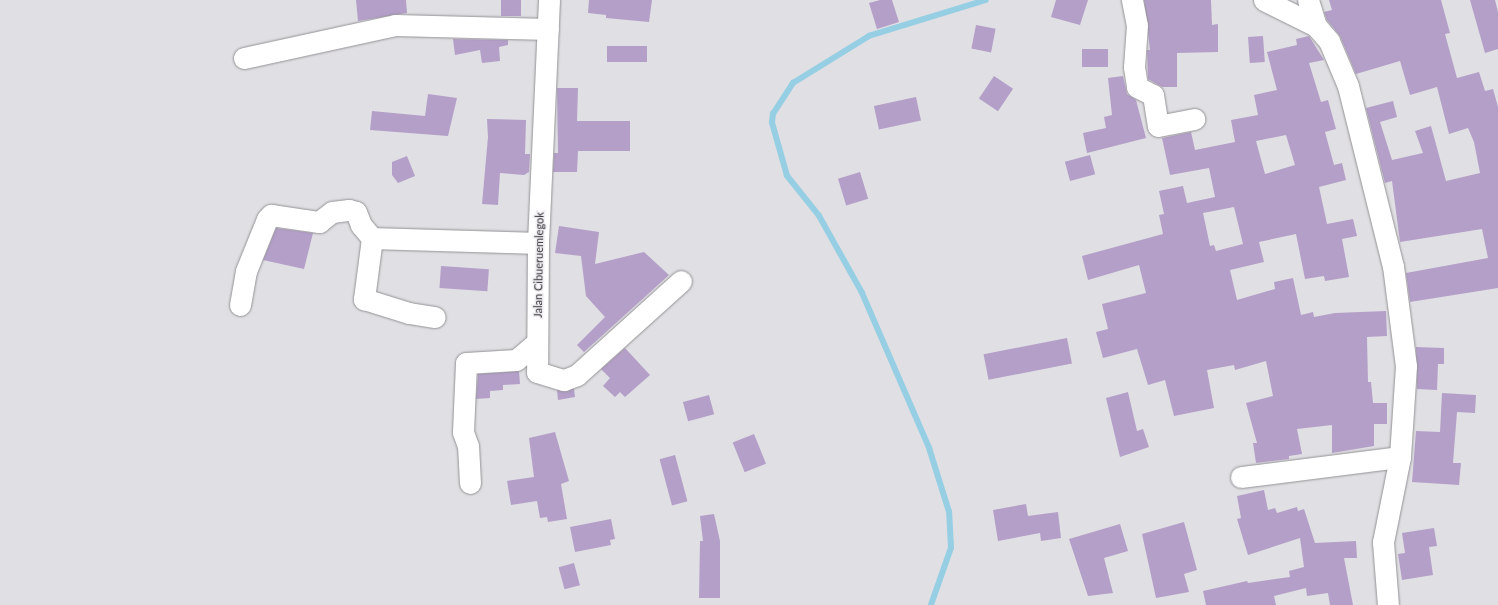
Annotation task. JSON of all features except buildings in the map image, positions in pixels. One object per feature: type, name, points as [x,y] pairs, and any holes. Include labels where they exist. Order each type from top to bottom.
[{"type":"street","name":"Jalan Cibueruemlegok","points":[[549,0],[538,243],[539,312],[536,343],[537,372],[564,380],[577,375],[681,281]]},
{"type":"street","points":[[1132,0],[1137,25],[1134,67],[1137,87],[1153,95],[1158,126],[1194,119]]},
{"type":"street","points":[[1264,0],[1316,26],[1329,41],[1348,86],[1393,266],[1406,366],[1400,457],[1384,542],[1388,605]]},
{"type":"street","points":[[1308,0],[1316,26]]},
{"type":"street","points":[[244,58],[395,25],[548,29]]},
{"type":"street","points":[[240,305],[246,271],[269,216],[319,222],[332,212],[349,210],[356,212],[361,225],[372,238],[364,299],[409,313],[435,317]]},
{"type":"street","points":[[372,238],[538,243]]},
{"type":"street","points":[[470,483],[468,446],[463,432],[466,363],[516,360],[536,343]]},
{"type":"street","points":[[1241,477],[1400,457]]},
{"type":"waterway","points":[[931,605],[951,548],[949,512],[929,448],[862,293],[819,216],[787,176],[772,123],[773,114],[793,83],[869,36],[986,0]]}]
